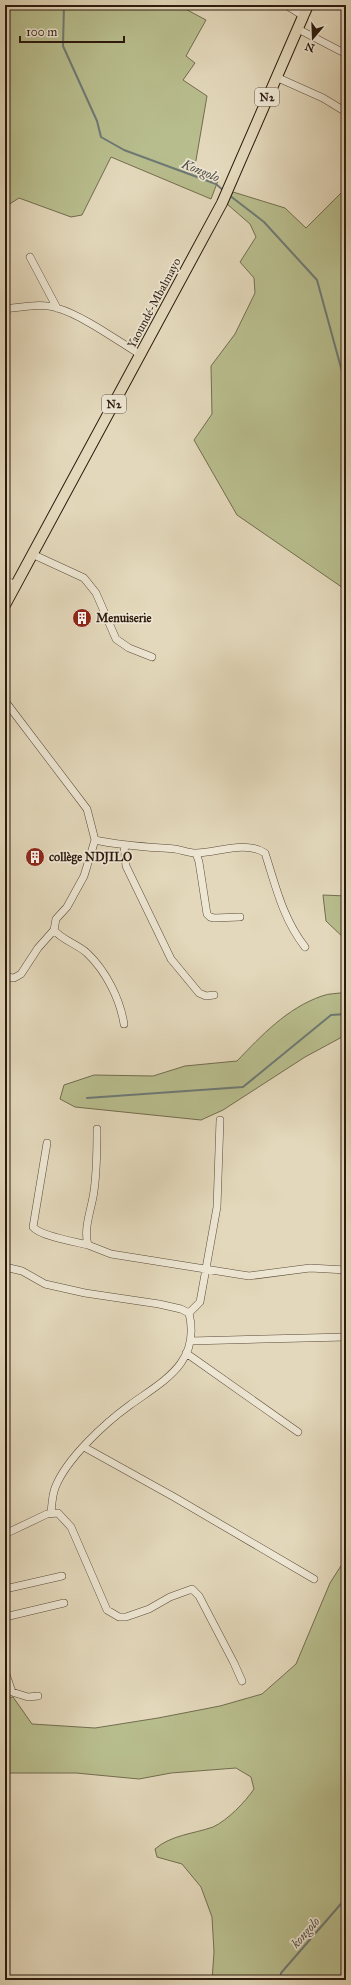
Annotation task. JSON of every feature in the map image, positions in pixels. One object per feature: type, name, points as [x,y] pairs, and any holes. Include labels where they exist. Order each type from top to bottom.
[{"type":"highway","name":"Yaoundé-Mbalmayo","points":[[5,605],[222,203],[298,29],[302,15],[308,5]]},
{"type":"street","points":[[286,5],[302,15]]},
{"type":"street","points":[[298,29],[346,54]]},
{"type":"street","points":[[276,77],[322,98],[346,112]]},
{"type":"street","points":[[30,257],[56,308]]},
{"type":"street","points":[[5,309],[41,306],[56,308],[100,329],[141,354]]},
{"type":"street","points":[[32,554],[84,578],[96,593],[116,639],[129,648],[152,657]]},
{"type":"street","points":[[5,580],[16,585]]},
{"type":"street","points":[[5,701],[87,809],[95,840],[84,876],[67,907],[56,919],[54,930],[38,948],[21,974],[14,978],[5,977]]},
{"type":"street","points":[[95,840],[124,846],[176,849],[196,853],[222,848],[255,848],[265,853],[285,917],[294,932],[306,947]]},
{"type":"street","points":[[124,846],[126,866],[170,959],[199,993],[206,996],[214,995]]},
{"type":"street","points":[[196,853],[200,862],[207,914],[214,918],[240,917]]},
{"type":"street","points":[[54,930],[87,954],[98,966],[108,981],[122,1010],[124,1024]]},
{"type":"street","points":[[188,1313],[200,1302],[217,1207],[220,1120]]},
{"type":"street","points":[[88,1246],[86,1238],[94,1192],[97,1130]]},
{"type":"street","points":[[47,1143],[33,1227],[35,1230],[111,1254],[249,1276],[310,1268],[346,1270]]},
{"type":"street","points":[[5,1267],[22,1271],[44,1284],[85,1293],[159,1304],[181,1309],[188,1313],[192,1325],[190,1341],[186,1352],[173,1374],[152,1392],[130,1405],[84,1447],[67,1467],[55,1489],[51,1512]]},
{"type":"street","points":[[190,1341],[346,1338]]},
{"type":"street","points":[[186,1352],[298,1432]]},
{"type":"street","points":[[84,1447],[174,1497],[314,1580]]},
{"type":"street","points":[[5,1534],[51,1512],[58,1512],[71,1527],[108,1610],[112,1614],[119,1617],[137,1614],[170,1597],[192,1589],[199,1596],[242,1681]]},
{"type":"street","points":[[5,1589],[62,1576]]},
{"type":"street","points":[[5,1617],[64,1603]]},
{"type":"street","points":[[5,1671],[12,1692],[28,1697],[38,1696]]},
{"type":"green space","points":[[5,5],[178,5],[206,20],[186,56],[195,63],[183,80],[207,96],[195,166],[219,178],[211,199],[111,157],[82,215],[71,217],[19,198],[5,207]]},
{"type":"green space","points":[[343,191],[346,198],[346,590],[237,515],[194,440],[212,414],[211,366],[235,334],[255,293],[254,278],[240,262],[256,237],[250,224],[227,204],[233,192],[285,208],[306,228]]},
{"type":"green space","points":[[323,895],[346,896],[346,940],[326,921]]},
{"type":"green space","points":[[346,992],[346,1037],[342,1037],[305,1057],[223,1110],[201,1120],[75,1107],[60,1099],[64,1085],[94,1075],[153,1076],[185,1066],[237,1061],[275,1024],[297,1008],[309,1001],[325,995]]},
{"type":"green space","points":[[346,1558],[346,1980],[212,1980],[214,1952],[212,1917],[201,1887],[182,1864],[157,1857],[155,1849],[161,1844],[182,1835],[219,1824],[241,1805],[254,1789],[251,1777],[236,1768],[171,1773],[139,1779],[76,1773],[5,1773],[5,1698],[13,1697],[32,1724],[95,1728],[220,1706],[262,1694],[296,1664],[330,1583]]},
{"type":"waterway","name":"Kongolo","points":[[64,5],[63,46],[97,121],[101,137],[124,150],[216,184],[224,191]]},
{"type":"waterway","name":"Kongolo","points":[[229,195],[264,222],[317,280],[346,386]]},
{"type":"waterway","points":[[87,1098],[243,1087],[331,1015],[346,1014]]},
{"type":"waterway","name":"kongolo","points":[[280,1980],[281,1973],[346,1898]]},
{"type":"place","name":"Menuiserie","points":[[82,618]]},
{"type":"place","name":"collège NDJILO","points":[[35,857]]}]
